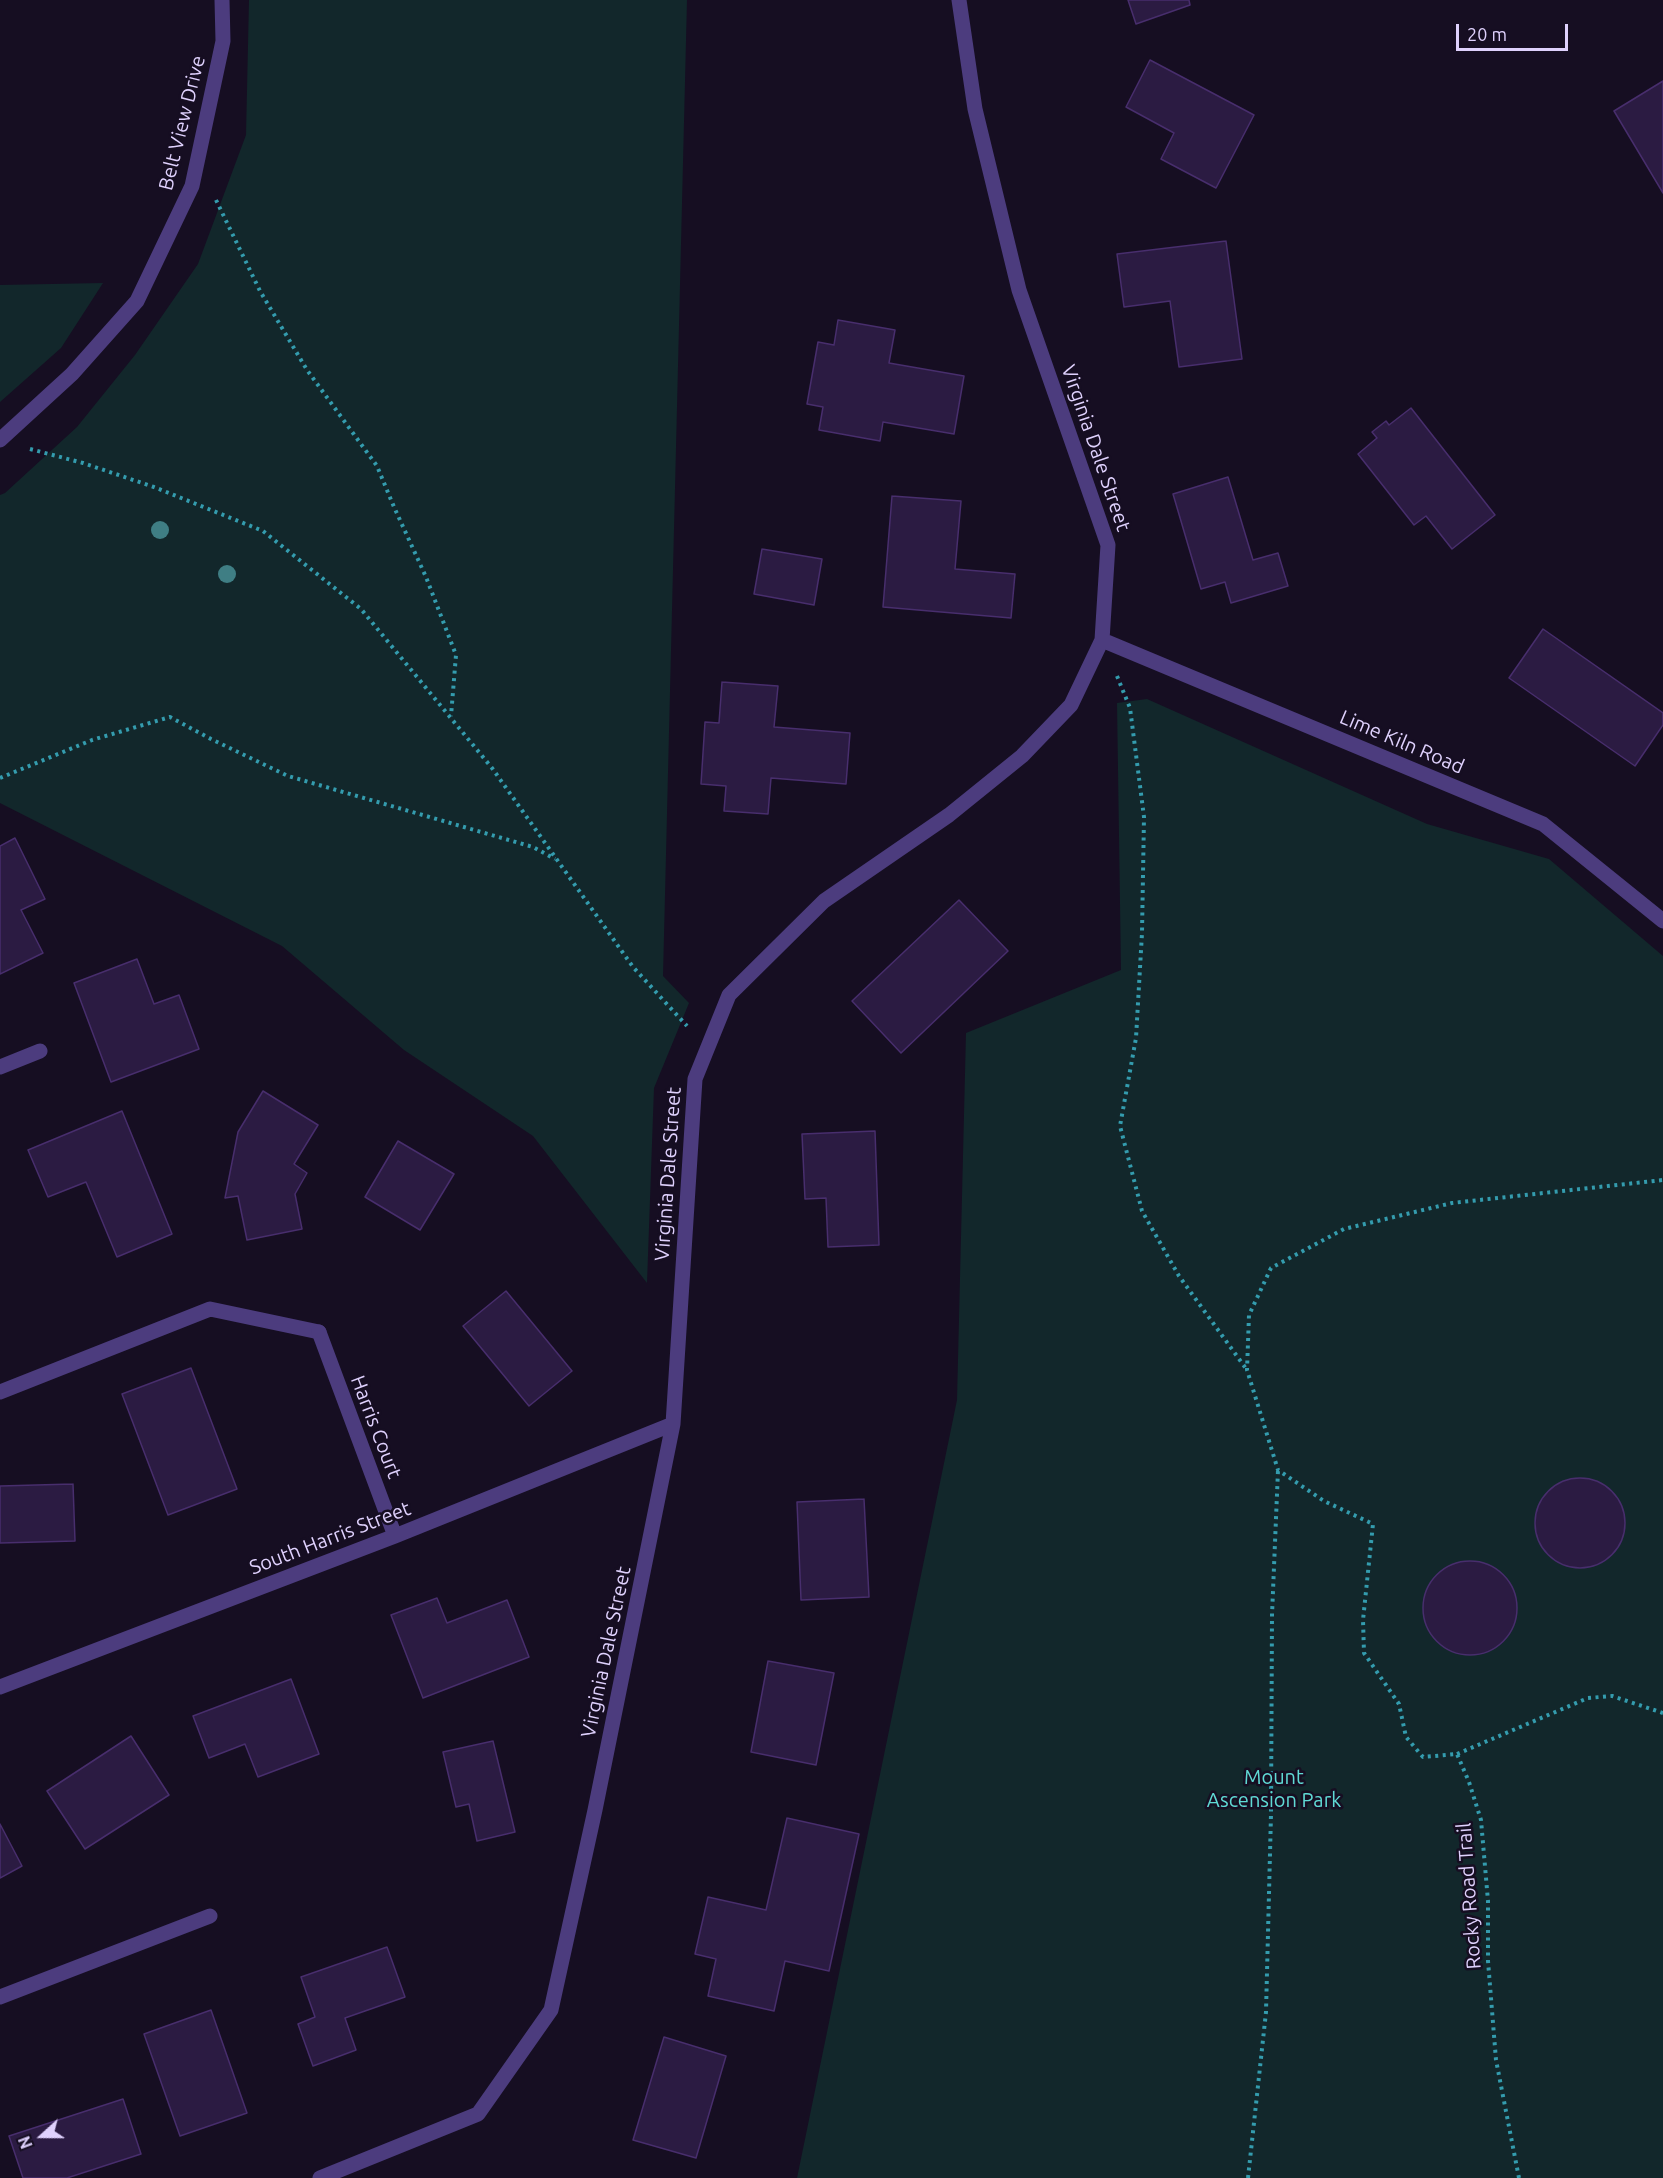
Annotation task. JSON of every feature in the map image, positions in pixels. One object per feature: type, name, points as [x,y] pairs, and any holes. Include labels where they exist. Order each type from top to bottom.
[{"type":"street","name":"Belt View Drive","points":[[0,440],[72,374],[137,301],[192,186],[223,41],[222,0]]},
{"type":"street","name":"Virginia Dale Street","points":[[320,2178],[478,2114],[551,2010],[595,1810],[674,1424],[695,1079],[729,995],[824,901],[949,815],[1022,756],[1071,705],[1102,640],[1108,545],[1020,290],[975,109],[959,0]]},
{"type":"street","name":"Lime Kiln Road","points":[[1102,640],[1543,824],[1663,921]]},
{"type":"street","points":[[0,1067],[40,1051]]},
{"type":"street","name":"Harris Court","points":[[0,1392],[210,1309],[319,1332],[395,1536]]},
{"type":"street","name":"South Harris Street","points":[[0,1687],[395,1536],[674,1424]]},
{"type":"street","points":[[0,1997],[210,1916]]},
{"type":"path","points":[[198,162],[260,291],[307,370],[377,466],[426,577],[456,655],[451,717]]},
{"type":"path","points":[[21,447],[154,487],[263,531],[361,609],[492,768],[633,967],[707,1049]]},
{"type":"path","points":[[1102,640],[1130,708],[1144,817],[1142,933],[1136,1038],[1120,1126],[1142,1211],[1179,1276],[1247,1370],[1278,1470],[1272,1615],[1271,1814],[1266,2012],[1248,2178]]},
{"type":"path","points":[[0,778],[93,740],[170,717],[211,740],[288,776],[533,847],[557,860]]},
{"type":"path","points":[[1247,1370],[1249,1315],[1271,1268],[1344,1229],[1452,1203],[1663,1180]]},
{"type":"path","points":[[1278,1470],[1324,1501],[1373,1524],[1363,1620],[1364,1653],[1399,1704],[1406,1737],[1423,1757],[1457,1754],[1588,1698],[1612,1696],[1663,1713]]},
{"type":"path","name":"Rocky Road Trail","points":[[1457,1754],[1481,1820],[1488,1901],[1488,1961],[1496,2060],[1508,2112],[1519,2178]]},
{"type":"green space","points":[[249,0],[687,0],[663,976],[689,1003],[654,1088],[647,1283],[533,1136],[404,1050],[282,946],[0,803],[0,495],[5,493],[77,427],[135,355],[198,264],[246,135]]},
{"type":"green space","points":[[103,283],[61,348],[0,402],[0,285]]},
{"type":"green space","name":"Mount Ascension Park","points":[[1147,699],[1427,824],[1549,859],[1663,956],[1663,2178],[797,2178],[957,1400],[966,1033],[1121,970],[1117,703]]},
{"type":"building","points":[[1128,0],[1189,0],[1190,5],[1136,24]]},
{"type":"building","points":[[1150,60],[1254,115],[1216,188],[1161,159],[1174,133],[1126,107]]},
{"type":"building","points":[[1663,81],[1663,193],[1614,111]]},
{"type":"building","points":[[1226,241],[1242,359],[1179,367],[1170,301],[1124,307],[1117,254]]},
{"type":"building","points":[[838,320],[895,330],[889,363],[964,376],[954,434],[883,422],[880,441],[819,430],[823,407],[807,404],[818,342],[834,345]]},
{"type":"building","points":[[1411,408],[1495,515],[1452,549],[1426,516],[1414,525],[1358,454],[1377,438],[1372,432],[1386,421],[1389,425]]},
{"type":"building","points":[[1228,477],[1253,560],[1278,553],[1288,586],[1231,603],[1225,582],[1201,589],[1173,494]]},
{"type":"building","points":[[892,496],[961,501],[955,569],[1015,574],[1011,618],[883,607]]},
{"type":"building","points":[[762,549],[822,559],[814,605],[754,594]]},
{"type":"building","points":[[1543,629],[1663,713],[1663,725],[1635,766],[1509,678]]},
{"type":"building","points":[[722,682],[778,686],[774,727],[850,733],[846,784],[771,778],[768,814],[724,811],[726,786],[701,784],[705,722],[719,723]]},
{"type":"building","points":[[15,838],[45,899],[21,910],[43,953],[0,974],[0,846]]},
{"type":"building","points":[[959,900],[1008,951],[901,1053],[852,1001]]},
{"type":"building","points":[[137,959],[154,1004],[179,995],[199,1049],[111,1082],[74,983]]},
{"type":"building","points":[[263,1091],[318,1125],[294,1164],[307,1173],[295,1194],[302,1229],[247,1240],[238,1196],[225,1198],[238,1132]]},
{"type":"building","points":[[122,1111],[172,1234],[117,1257],[86,1182],[48,1197],[28,1150]]},
{"type":"building","points":[[875,1131],[879,1245],[828,1247],[826,1198],[805,1199],[802,1134]]},
{"type":"building","points":[[398,1141],[454,1174],[420,1230],[365,1197]]},
{"type":"building","points":[[506,1291],[572,1371],[529,1406],[463,1326]]},
{"type":"building","points":[[191,1368],[237,1489],[168,1515],[122,1394]]},
{"type":"building","points":[[1571,1478],[1589,1478],[1605,1485],[1618,1498],[1625,1514],[1625,1532],[1618,1548],[1605,1561],[1589,1568],[1571,1568],[1555,1561],[1542,1548],[1535,1532],[1535,1514],[1542,1498],[1555,1485]]},
{"type":"building","points":[[73,1484],[75,1541],[0,1543],[0,1486]]},
{"type":"building","points":[[864,1499],[869,1597],[801,1600],[797,1502]]},
{"type":"building","points":[[1470,1561],[1488,1564],[1503,1575],[1514,1590],[1517,1608],[1514,1626],[1503,1641],[1488,1652],[1470,1655],[1452,1652],[1437,1641],[1426,1626],[1423,1608],[1426,1590],[1437,1575],[1452,1564]]},
{"type":"building","points":[[437,1598],[447,1623],[507,1600],[529,1657],[423,1698],[391,1615]]},
{"type":"building","points":[[768,1661],[834,1673],[816,1765],[751,1752]]},
{"type":"building","points":[[291,1679],[319,1754],[258,1777],[245,1744],[209,1758],[193,1716]]},
{"type":"building","points":[[131,1736],[169,1795],[85,1849],[47,1791]]},
{"type":"building","points":[[493,1741],[515,1832],[477,1841],[469,1804],[456,1807],[443,1752]]},
{"type":"building","points":[[787,1818],[859,1834],[829,1971],[785,1961],[774,2011],[708,1996],[716,1959],[695,1954],[708,1897],[766,1910]]},
{"type":"building","points":[[0,1824],[22,1866],[0,1878]]},
{"type":"building","points":[[387,1947],[405,1997],[345,2018],[356,2050],[313,2066],[298,2024],[315,2017],[301,1977]]},
{"type":"building","points":[[211,2010],[247,2113],[180,2136],[144,2034]]},
{"type":"building","points":[[664,2037],[726,2056],[696,2158],[633,2140]]},
{"type":"building","points":[[123,2099],[141,2154],[67,2178],[23,2178],[9,2136]]}]
